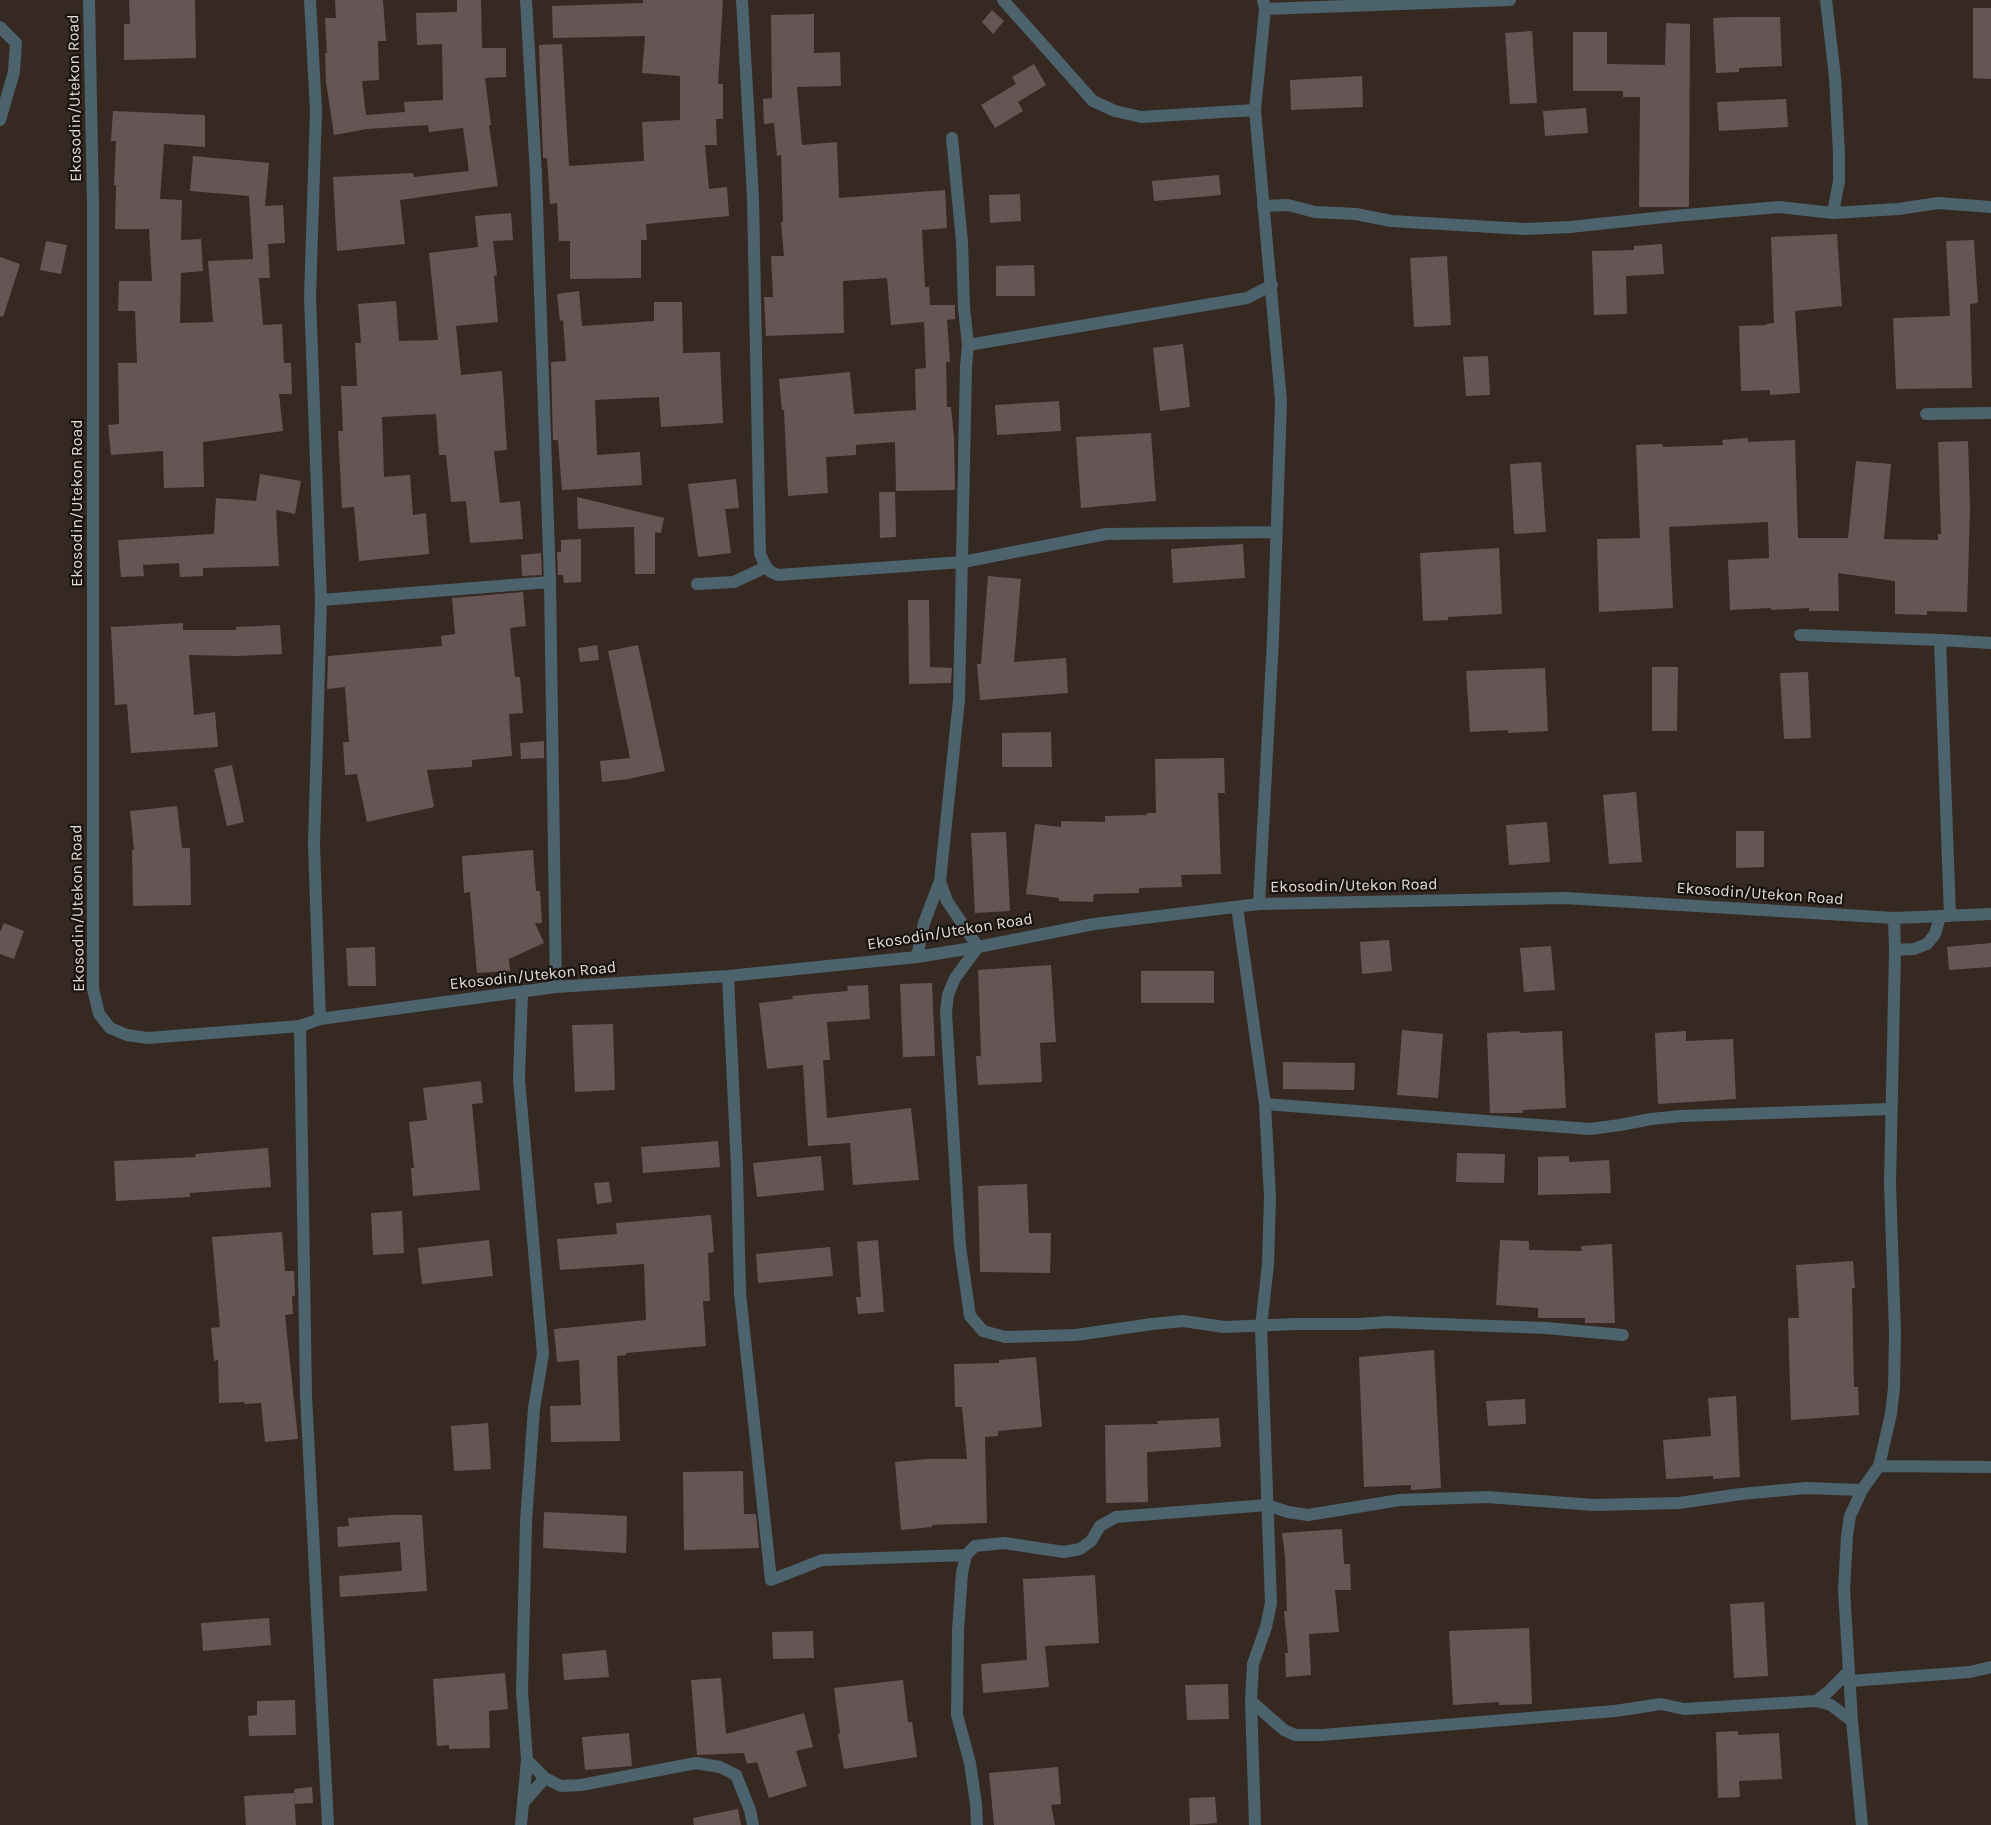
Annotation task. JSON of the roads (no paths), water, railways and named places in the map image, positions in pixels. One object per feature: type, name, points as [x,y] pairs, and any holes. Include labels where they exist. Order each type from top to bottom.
[{"type":"street","name":"Ekosodin/Utekon Road","points":[[89,0],[93,203],[93,989],[99,1014],[110,1028],[127,1035],[148,1038],[300,1026],[320,1019],[556,988],[728,976],[917,957],[1094,924],[1260,904],[1565,898],[1894,918],[1991,914]]},
{"type":"street","points":[[310,0],[316,111],[310,297],[321,600],[314,844],[320,1019]]},
{"type":"street","points":[[526,0],[536,175],[550,582],[556,988]]},
{"type":"street","points":[[742,0],[753,198],[760,554],[766,567],[771,572],[778,575],[963,562],[1106,534],[1276,532]]},
{"type":"street","points":[[1003,0],[1093,101],[1115,111],[1141,117],[1255,110]]},
{"type":"street","points":[[1260,904],[1273,639],[1281,401],[1255,110],[1264,5],[1510,0]]},
{"type":"street","points":[[1826,0],[1835,77],[1839,154],[1839,180],[1833,213]]},
{"type":"street","points":[[0,27],[16,43],[14,72],[0,120]]},
{"type":"street","points":[[917,957],[924,923],[940,881],[959,700],[968,345],[964,308],[962,242],[952,138]]},
{"type":"street","points":[[1263,206],[1288,205],[1315,212],[1356,214],[1391,221],[1525,229],[1570,227],[1779,207],[1833,213],[1938,203],[1991,207]]},
{"type":"street","points":[[968,345],[1247,298],[1272,285]]},
{"type":"street","points":[[1926,414],[1991,413]]},
{"type":"street","points":[[697,584],[734,582],[766,567]]},
{"type":"street","points":[[321,600],[550,582]]},
{"type":"street","points":[[1800,635],[1991,643]]},
{"type":"street","points":[[1895,950],[1914,949],[1927,944],[1945,917],[1940,640]]},
{"type":"street","points":[[940,881],[947,901],[978,947],[955,978],[948,995],[946,1012],[960,1246],[970,1316],[983,1331],[1005,1337],[1076,1335],[1182,1321],[1224,1327],[1387,1322],[1546,1328],[1623,1335]]},
{"type":"street","points":[[1237,907],[1265,1104],[1270,1197],[1268,1264],[1261,1327],[1271,1603],[1266,1626],[1252,1664],[1251,1701],[1255,1825]]},
{"type":"street","points":[[1862,1825],[1852,1721],[1844,1590],[1850,1516],[1862,1490],[1879,1466],[1891,1414],[1894,1388],[1895,1333],[1890,1184],[1894,918]]},
{"type":"street","points":[[728,976],[740,1293],[771,1580],[822,1560],[966,1555]]},
{"type":"street","points":[[521,1825],[527,1760],[522,1691],[526,1521],[534,1408],[543,1354],[518,1078],[522,992]]},
{"type":"street","points":[[300,1026],[306,1394],[328,1825]]},
{"type":"street","points":[[1265,1104],[1590,1129],[1681,1116],[1891,1109]]},
{"type":"street","points":[[1879,1466],[1991,1467]]},
{"type":"street","points":[[977,1825],[970,1763],[957,1715],[958,1630],[962,1573],[966,1555],[976,1546],[1004,1543],[1064,1552],[1080,1549],[1091,1541],[1100,1526],[1116,1517],[1267,1505],[1288,1512],[1308,1514],[1400,1500],[1487,1497],[1594,1505],[1679,1503],[1741,1494],[1806,1488],[1862,1490]]},
{"type":"street","points":[[1816,1701],[1849,1677],[1970,1672],[1991,1667]]},
{"type":"street","points":[[1251,1701],[1284,1730],[1294,1735],[1322,1735],[1615,1711],[1661,1704],[1684,1709],[1816,1701],[1831,1706],[1852,1721]]},
{"type":"street","points":[[527,1760],[544,1778],[561,1786],[581,1785],[696,1763],[720,1767],[736,1775],[750,1810],[753,1825]]},
{"type":"street","points":[[523,1803],[544,1778]]}]
